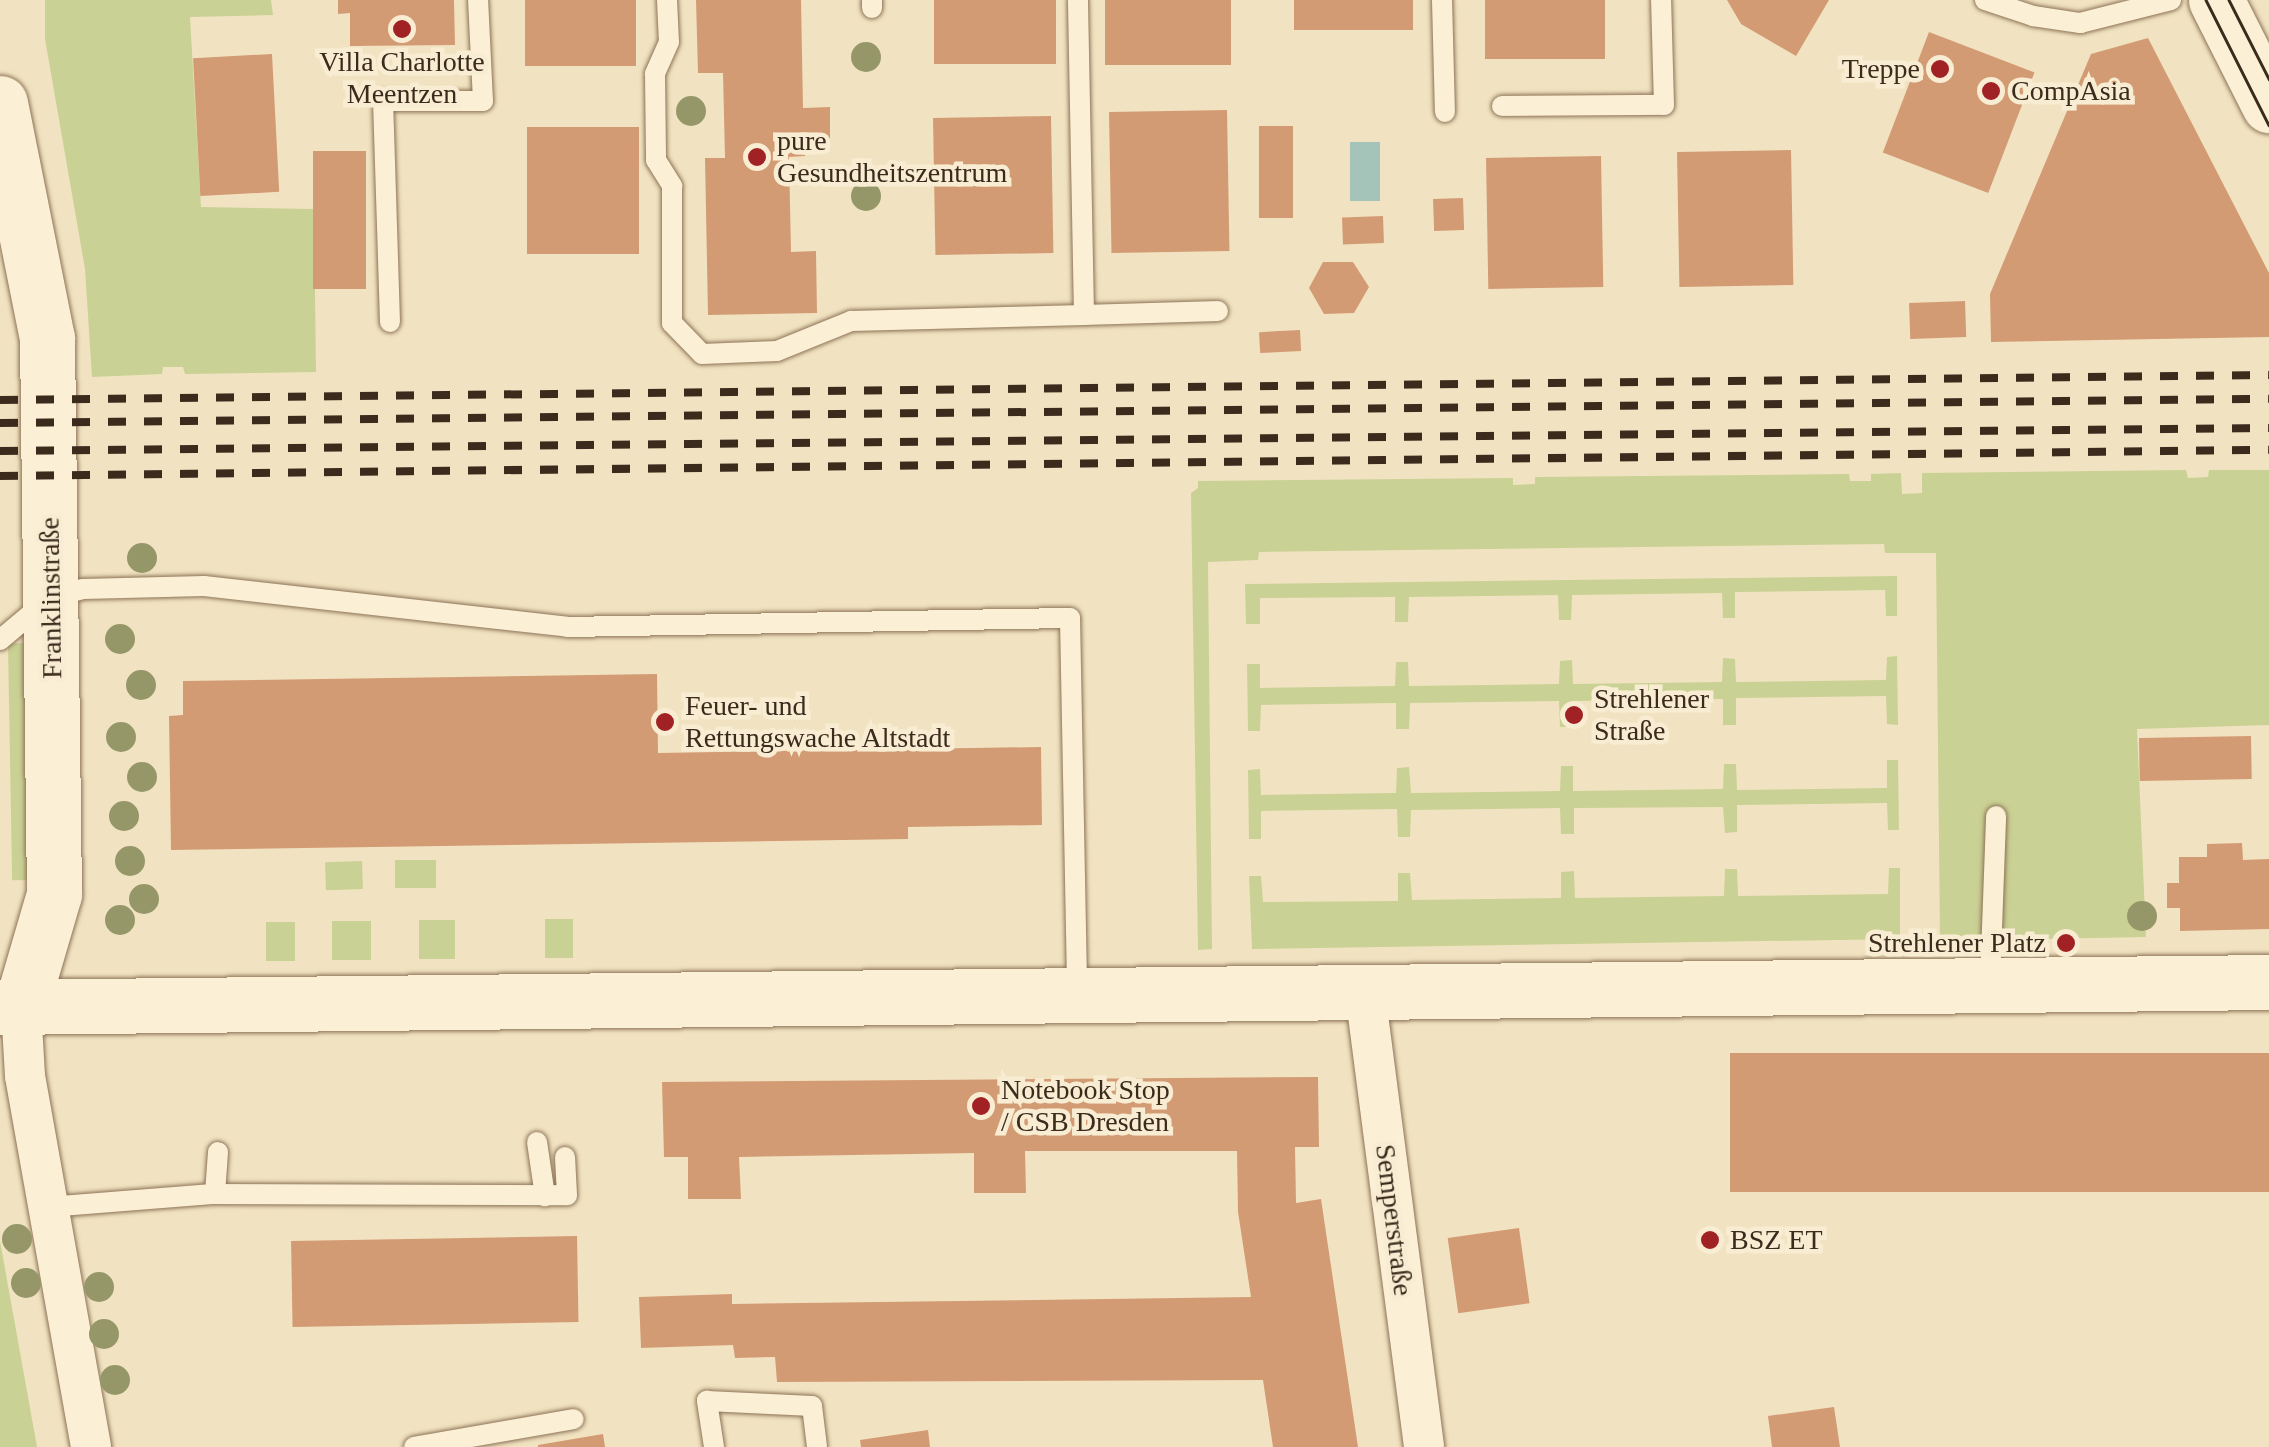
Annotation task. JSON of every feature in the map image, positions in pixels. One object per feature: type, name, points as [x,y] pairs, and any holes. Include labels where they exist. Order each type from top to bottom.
[{"type":"main road","points":[[2216,0],[2269,105]]},
{"type":"main road","name":"Franklinstraße","points":[[0,103],[47,338],[51,597],[54,894],[10,1007]]},
{"type":"main road","points":[[0,923],[10,1007],[2269,982]]},
{"type":"street","name":"Semperstraße","points":[[1365,992],[1424,1447]]},
{"type":"street","points":[[10,1007],[91,1447]]},
{"type":"lane","points":[[390,322],[383,100],[483,100],[478,0]]},
{"type":"lane","points":[[667,0],[669,42],[655,74],[656,160],[672,186],[672,324],[702,354],[777,351],[851,321],[1218,311]]},
{"type":"lane","points":[[1078,0],[1084,315]]},
{"type":"lane","points":[[1442,0],[1445,112]]},
{"type":"lane","points":[[1502,106],[1664,105],[1660,0]]},
{"type":"lane","points":[[1984,0],[2033,16],[2080,23],[2171,0]]},
{"type":"lane","points":[[0,640],[51,597],[83,589],[204,586],[567,627],[1070,618],[1077,995]]},
{"type":"lane","points":[[1990,985],[1996,816]]},
{"type":"lane","points":[[536,1142],[544,1196]]},
{"type":"lane","points":[[215,1194],[218,1152]]},
{"type":"lane","points":[[48,1207],[215,1194],[566,1194],[565,1156]]},
{"type":"lane","points":[[714,1447],[707,1401],[812,1406],[817,1447]]},
{"type":"lane","points":[[414,1447],[574,1419]]},
{"type":"green space","points":[[45,0],[271,0],[273,15],[190,17],[201,207],[314,209],[316,372],[185,374],[183,367],[163,367],[162,374],[92,377],[85,269],[45,39]]},
{"type":"green space","points":[[2186,470],[2188,478],[2208,477],[2209,470],[2269,470],[2269,725],[2137,729],[2146,937],[1940,941],[1936,553],[1885,553],[1884,544],[1259,552],[1258,560],[1208,562],[1212,949],[1198,950],[1191,493],[1198,488],[1198,481],[1513,478],[1513,485],[1535,484],[1535,477],[1849,474],[1850,481],[1871,481],[1871,474],[1901,473],[1902,494],[1922,493],[1922,473]]},
{"type":"green space","points":[[1897,576],[1897,616],[1886,616],[1885,590],[1735,592],[1735,618],[1723,618],[1722,593],[1572,595],[1571,620],[1559,620],[1558,595],[1409,597],[1408,622],[1395,622],[1395,597],[1260,598],[1260,624],[1246,624],[1245,584]]},
{"type":"green space","points":[[8,643],[30,643],[34,880],[12,880]]},
{"type":"green space","points":[[1897,656],[1898,725],[1887,724],[1886,696],[1736,698],[1736,725],[1723,725],[1723,699],[1573,701],[1572,727],[1560,727],[1559,701],[1410,703],[1409,729],[1396,729],[1396,703],[1261,705],[1260,731],[1248,731],[1247,664],[1260,664],[1260,688],[1395,686],[1396,662],[1408,662],[1409,686],[1559,684],[1560,661],[1572,660],[1573,684],[1722,682],[1723,658],[1735,659],[1736,682],[1886,680],[1887,657]]},
{"type":"green space","points":[[1887,760],[1898,760],[1899,830],[1888,830],[1887,803],[1737,805],[1737,832],[1725,833],[1723,807],[1574,808],[1574,834],[1561,834],[1560,808],[1411,810],[1410,837],[1398,837],[1397,809],[1261,811],[1261,839],[1249,839],[1248,770],[1260,769],[1261,795],[1396,793],[1397,768],[1409,767],[1411,793],[1560,791],[1561,766],[1573,766],[1573,791],[1723,789],[1724,764],[1736,764],[1737,790],[1887,788]]},
{"type":"green space","points":[[395,860],[436,860],[436,888],[395,888]]},
{"type":"green space","points":[[362,861],[363,889],[326,890],[325,862]]},
{"type":"green space","points":[[1889,868],[1900,868],[1900,939],[1252,949],[1249,876],[1261,876],[1263,902],[1398,901],[1398,873],[1410,873],[1412,900],[1561,898],[1561,872],[1574,871],[1575,898],[1724,896],[1725,869],[1737,869],[1738,896],[1888,894]]},
{"type":"green space","points":[[545,919],[573,919],[573,958],[545,958]]},
{"type":"green space","points":[[419,920],[455,920],[455,959],[419,959]]},
{"type":"green space","points":[[332,921],[371,921],[371,960],[332,960]]},
{"type":"green space","points":[[266,922],[295,922],[295,961],[266,961]]},
{"type":"green space","points":[[0,1241],[37,1447],[0,1447]]},
{"type":"water","points":[[1350,142],[1380,142],[1380,201],[1350,201]]},
{"type":"building","name":"Villa Charlotte Meentzen","points":[[338,0],[454,0],[455,45],[350,46],[350,13],[338,14]]},
{"type":"building","points":[[525,0],[636,0],[636,66],[525,66]]},
{"type":"building","name":"pure Gesundheitszentrum","points":[[696,0],[801,0],[803,108],[830,107],[830,139],[804,140],[805,156],[789,157],[791,252],[816,251],[817,313],[708,315],[705,158],[725,158],[723,73],[698,73]]},
{"type":"building","points":[[934,0],[1056,0],[1056,64],[934,64]]},
{"type":"building","points":[[1105,0],[1231,0],[1231,65],[1105,65]]},
{"type":"building","points":[[1294,0],[1413,0],[1413,30],[1294,30]]},
{"type":"building","points":[[1485,0],[1605,0],[1605,59],[1485,59]]},
{"type":"building","points":[[1727,0],[1829,0],[1796,56],[1741,24]]},
{"type":"building","points":[[1929,32],[2034,72],[1988,193],[1883,152]]},
{"type":"building","points":[[2148,38],[2269,273],[2269,337],[1991,342],[1990,294],[2091,54]]},
{"type":"building","points":[[272,54],[279,192],[200,196],[193,58]]},
{"type":"building","points":[[1227,110],[1229,251],[1111,253],[1109,112]]},
{"type":"building","points":[[1051,116],[1053,253],[935,255],[933,118]]},
{"type":"building","points":[[1259,126],[1293,126],[1293,218],[1259,218]]},
{"type":"building","points":[[527,127],[639,127],[639,254],[527,254]]},
{"type":"building","points":[[1791,150],[1793,285],[1679,287],[1677,152]]},
{"type":"building","points":[[313,151],[366,151],[366,289],[313,289]]},
{"type":"building","points":[[1601,156],[1603,287],[1488,289],[1486,158]]},
{"type":"building","points":[[1463,198],[1464,230],[1434,231],[1433,199]]},
{"type":"building","points":[[1383,216],[1384,243],[1343,244],[1342,217]]},
{"type":"building","points":[[1323,262],[1353,262],[1369,287],[1354,313],[1324,314],[1309,288]]},
{"type":"building","points":[[1965,301],[1966,337],[1910,339],[1909,303]]},
{"type":"building","points":[[1300,330],[1301,351],[1260,353],[1259,332]]},
{"type":"building","points":[[657,674],[658,753],[1041,747],[1042,825],[908,827],[908,839],[171,850],[169,716],[183,715],[183,681]]},
{"type":"building","points":[[2251,736],[2252,779],[2140,781],[2139,738]]},
{"type":"building","points":[[2242,843],[2243,860],[2269,859],[2269,929],[2180,931],[2180,908],[2167,908],[2167,883],[2179,883],[2179,857],[2207,857],[2207,844]]},
{"type":"building","points":[[1730,1053],[2269,1053],[2269,1192],[1730,1192]]},
{"type":"building","points":[[1318,1077],[1319,1147],[1295,1147],[1296,1203],[1321,1199],[1358,1447],[1273,1447],[1263,1380],[777,1382],[775,1357],[735,1358],[733,1345],[641,1348],[639,1297],[732,1294],[732,1304],[1251,1297],[1238,1212],[1237,1151],[1025,1151],[1026,1193],[974,1193],[974,1153],[739,1157],[741,1199],[688,1199],[688,1157],[664,1157],[662,1082]]},
{"type":"building","points":[[1519,1228],[1530,1303],[1458,1313],[1448,1238]]},
{"type":"building","points":[[577,1236],[579,1322],[293,1327],[291,1241]]},
{"type":"building","points":[[1834,1407],[1840,1447],[1772,1447],[1768,1416]]},
{"type":"building","points":[[928,1430],[930,1447],[861,1447],[860,1440]]},
{"type":"building","points":[[603,1434],[605,1447],[538,1447],[538,1445]]},
{"type":"tram line","points":[[2206,0],[2269,125]]},
{"type":"tram line","points":[[2229,0],[2269,79]]},
{"type":"railway","points":[[0,400],[2269,375]]},
{"type":"railway","points":[[0,423],[2269,399]]},
{"type":"railway","points":[[0,451],[2269,428]]},
{"type":"railway","points":[[0,476],[2269,450]]},
{"type":"place","name":"Villa Charlotte Meentzen","points":[[402,29]]},
{"type":"place","name":"Treppe","points":[[1940,69]]},
{"type":"place","name":"CompAsia","points":[[1991,91]]},
{"type":"place","name":"pure Gesundheitszentrum","points":[[757,157]]},
{"type":"place","name":"Strehlener Straße","points":[[1574,715]]},
{"type":"place","name":"Feuer- und Rettungswache Altstadt","points":[[665,722]]},
{"type":"place","name":"Strehlener Platz","points":[[2066,943]]},
{"type":"place","name":"Notebook Stop / CSB Dresden","points":[[981,1106]]},
{"type":"place","name":"BSZ ET","points":[[1710,1240]]}]
